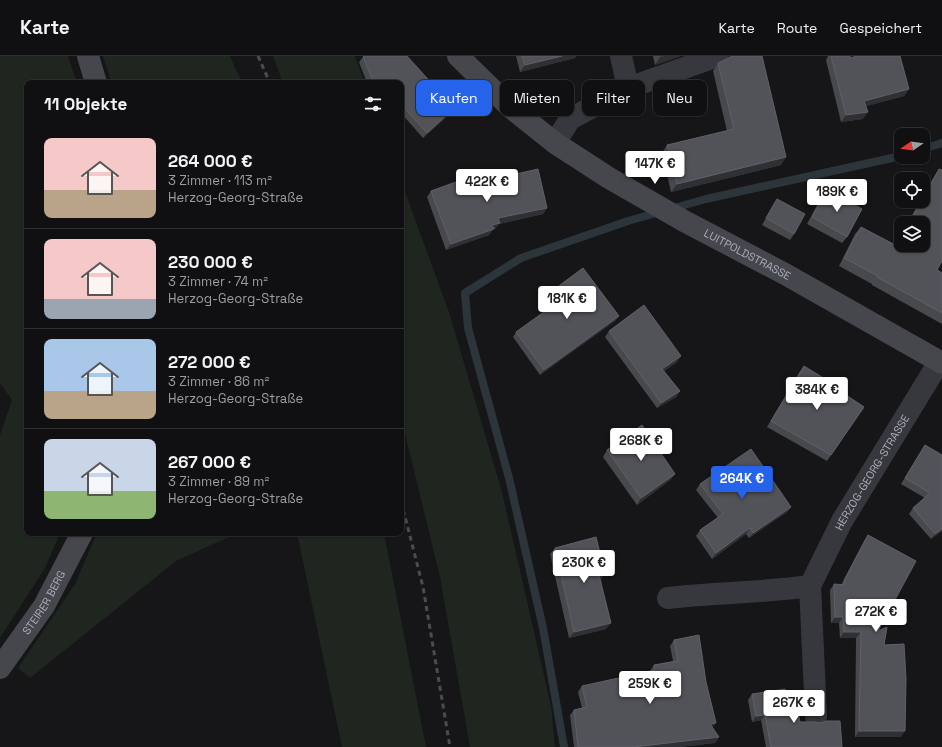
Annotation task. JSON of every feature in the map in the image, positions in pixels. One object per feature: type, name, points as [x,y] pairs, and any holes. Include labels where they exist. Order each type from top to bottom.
[{"type":"street","points":[[88,56],[95,80]]},
{"type":"street","name":"LUITPOLDSTRASSE","points":[[458,56],[510,107],[555,143],[609,178],[684,221],[785,274],[940,363]]},
{"type":"street","points":[[621,56],[626,80]]},
{"type":"street","points":[[645,82],[718,56]]},
{"type":"street","points":[[555,143],[570,119],[582,113]]},
{"type":"street","name":"HERZOG-GEORG-STRASSE","points":[[816,716],[810,586],[842,521],[940,363]]},
{"type":"street","name":"STEIRER BERG","points":[[0,668],[44,606],[80,536]]},
{"type":"street","points":[[668,598],[699,594],[777,591],[810,586]]},
{"type":"shaded area","points":[[0,56],[68,56],[76,80],[24,80],[24,536],[59,536],[45,568],[0,638],[0,435],[12,400],[0,383]]},
{"type":"shaded area","points":[[103,56],[230,56],[241,80],[111,80]]},
{"type":"shaded area","points":[[273,56],[355,56],[364,80],[282,80]]},
{"type":"shaded area","points":[[404,189],[449,312],[502,492],[551,706],[555,747],[470,747],[440,577],[404,429]]},
{"type":"shaded area","points":[[96,536],[231,536],[176,561],[30,678],[18,668],[75,584]]},
{"type":"shaded area","points":[[298,536],[385,536],[426,747],[342,747]]},
{"type":"building","points":[[364,56],[407,56],[429,80],[416,80],[416,116],[445,116],[427,133],[404,107],[404,80],[373,80],[363,57]]},
{"type":"building","points":[[522,56],[562,56],[525,65]]},
{"type":"building","points":[[733,56],[762,56],[786,157],[677,184],[667,145],[734,129],[718,63]]},
{"type":"building","points":[[831,56],[850,56],[850,58],[857,56],[900,56],[909,89],[864,101],[868,112],[846,115]]},
{"type":"building","points":[[538,169],[547,208],[498,218],[500,223],[492,225],[494,229],[451,244],[431,191],[475,175],[477,183]]},
{"type":"building","points":[[939,169],[942,170],[942,261],[937,270],[942,273],[942,313],[844,258],[861,227],[894,244],[894,252],[930,252],[930,216],[913,216],[917,208],[930,208],[930,185]]},
{"type":"building","points":[[827,189],[862,209],[847,237],[812,217]]},
{"type":"building","points":[[777,199],[805,214],[794,234],[766,218]]},
{"type":"building","points":[[583,268],[619,316],[544,370],[516,332],[551,307],[544,297]]},
{"type":"building","points":[[644,305],[681,356],[662,369],[680,391],[661,403],[609,331]]},
{"type":"building","points":[[804,366],[848,393],[846,395],[864,407],[831,455],[771,421]]},
{"type":"building","points":[[642,425],[675,474],[641,498],[607,450]]},
{"type":"building","points":[[925,445],[942,455],[942,529],[935,534],[913,508],[930,493],[905,478]]},
{"type":"building","points":[[751,449],[791,507],[753,533],[750,528],[716,553],[700,530],[723,514],[700,484]]},
{"type":"building","points":[[868,535],[916,561],[878,631],[887,627],[884,645],[904,644],[906,679],[905,731],[859,731],[861,632],[844,632],[843,617],[835,617],[834,584],[844,585],[845,579]]},
{"type":"building","points":[[596,537],[605,573],[599,575],[611,623],[574,632],[555,548]]},
{"type":"building","points":[[699,635],[706,682],[716,723],[710,724],[719,737],[634,747],[578,747],[574,710],[587,707],[582,686],[655,670],[654,665],[678,661],[674,640]]},
{"type":"building","points":[[785,689],[788,710],[797,708],[800,722],[820,723],[826,721],[840,721],[842,747],[771,747],[765,715],[756,716],[752,694]]},
{"type":"waterway","points":[[930,147],[942,143]]},
{"type":"waterway","points":[[564,747],[543,628],[509,478],[468,328],[465,293],[521,258],[628,221],[706,199],[894,158]]},
{"type":"railway","points":[[258,56],[269,80]]},
{"type":"railway","points":[[404,513],[423,587],[450,747]]}]
